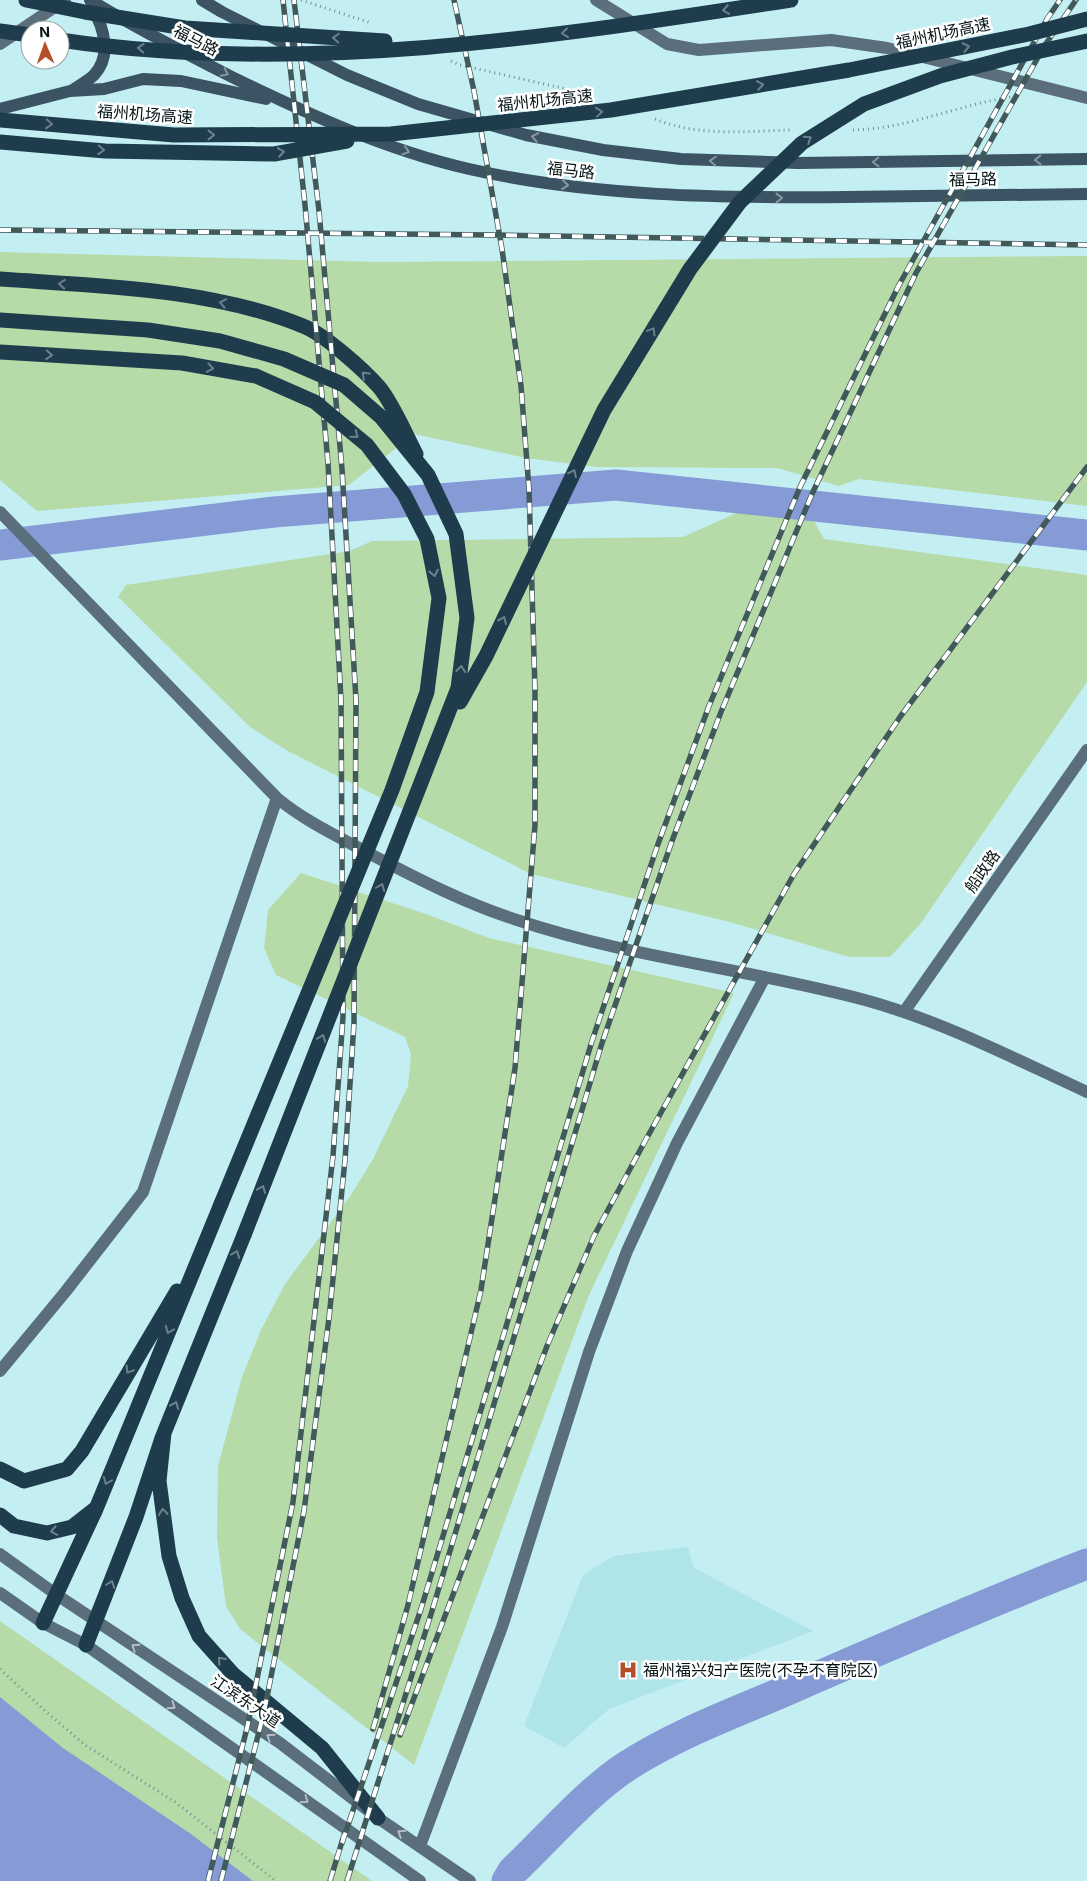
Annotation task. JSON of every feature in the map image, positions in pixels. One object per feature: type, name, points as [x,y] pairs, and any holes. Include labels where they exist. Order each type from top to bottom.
[{"type":"highway","points":[[26,0],[85,12],[185,28],[454,45]]},
{"type":"highway","points":[[70,42],[99,46],[226,53],[344,52],[454,45],[618,27],[791,0]]},
{"type":"highway","name":"福州机场高速","points":[[0,120],[174,135],[391,134],[611,110],[849,70],[1029,34],[1087,19]]},
{"type":"highway","points":[[0,30],[20,33]]},
{"type":"highway","points":[[438,740],[486,656],[604,410],[690,269],[740,202],[802,143],[864,104],[940,76],[1012,57],[1087,41]]},
{"type":"highway","points":[[0,142],[105,151],[274,154],[391,134]]},
{"type":"highway","points":[[0,279],[171,293],[248,308],[304,326],[342,352],[380,388],[428,475],[456,534],[467,618],[458,688],[244,1235],[164,1433],[136,1517],[97,1622],[86,1645]]},
{"type":"highway","points":[[0,320],[148,330],[220,341],[284,359],[344,385],[381,417],[428,475]]},
{"type":"highway","points":[[0,352],[182,363],[256,376],[315,402],[367,444],[404,494],[427,539],[439,598],[427,692],[392,790],[96,1508],[43,1623]]},
{"type":"highway","points":[[0,1469],[24,1481],[67,1469],[82,1451],[122,1381],[200,1254]]},
{"type":"highway","points":[[164,1433],[159,1481],[169,1556],[182,1598],[199,1636],[233,1674],[322,1748],[378,1818]]},
{"type":"highway","points":[[0,1515],[14,1526],[47,1532],[72,1527],[96,1508]]},
{"type":"main road","points":[[70,91],[95,74],[105,51],[101,22],[88,0]]},
{"type":"main road","name":"福马路","points":[[88,0],[143,32],[286,103],[351,131],[432,160],[543,183],[705,197],[1087,194]]},
{"type":"main road","name":"福马路","points":[[202,0],[230,16],[382,90],[496,128],[603,150],[682,159],[798,163],[1087,159]]},
{"type":"main road","points":[[0,109],[70,91],[104,90],[143,79],[181,81],[286,103]]},
{"type":"street","points":[[0,44],[65,0]]},
{"type":"street","points":[[596,0],[667,44],[699,50],[831,40],[887,48],[1087,98]]},
{"type":"street","points":[[0,512],[277,798],[294,812],[330,833],[431,886],[491,911],[586,940],[839,993],[904,1012],[952,1031],[1087,1092]]},
{"type":"street","name":"船政路","points":[[904,1012],[1087,750]]},
{"type":"street","points":[[0,1371],[66,1291],[143,1192],[277,798]]},
{"type":"street","points":[[420,1846],[502,1627],[589,1352],[627,1251],[678,1143],[765,977]]},
{"type":"street","name":"江滨东大道","points":[[0,1554],[97,1622],[280,1743],[378,1818],[470,1881]]},
{"type":"street","points":[[0,1593],[43,1623],[86,1645],[420,1881]]},
{"type":"path","points":[[0,1669],[85,1745],[175,1802],[276,1881]]},
{"type":"shaded area","name":"福州福兴妇产医院(不孕不育院区)","points":[[688,1547],[694,1568],[813,1631],[609,1709],[564,1748],[524,1726],[583,1575],[613,1556]]},
{"type":"green space","points":[[0,252],[380,262],[1087,256],[1087,506],[859,479],[839,486],[777,468],[597,467],[526,458],[414,434],[349,485],[37,511],[0,480]]},
{"type":"green space","points":[[741,511],[814,521],[824,539],[1087,575],[1087,682],[921,923],[890,957],[849,957],[730,922],[531,874],[288,751],[250,727],[118,597],[126,585],[350,551],[372,541],[683,537]]},
{"type":"green space","points":[[301,873],[429,915],[489,938],[734,993],[589,1295],[414,1765],[240,1629],[226,1606],[217,1538],[218,1466],[242,1377],[261,1330],[285,1284],[351,1195],[373,1159],[408,1086],[411,1054],[405,1037],[276,975],[264,948],[268,910]]},
{"type":"green space","points":[[0,1621],[372,1881],[0,1881]]},
{"type":"water","points":[[0,1697],[63,1748],[191,1834],[253,1881],[0,1881]]},
{"type":"waterway","points":[[0,545],[274,512],[616,485],[1087,535]]},
{"type":"waterway","points":[[507,1881],[513,1871],[597,1789],[648,1753],[712,1722],[979,1607],[1087,1564]]},
{"type":"railway","points":[[208,1881],[247,1728],[293,1502],[333,1156],[343,1017],[341,700],[328,463],[305,205],[283,0]]},
{"type":"railway","points":[[221,1881],[264,1712],[304,1511],[329,1318],[345,1160],[354,1023],[356,700],[342,469],[319,211],[294,0]]},
{"type":"railway","points":[[373,1729],[408,1605],[481,1290],[515,1068],[535,825],[535,690],[529,489],[521,386],[502,249],[474,91],[454,0]]},
{"type":"railway","points":[[342,1843],[421,1609],[592,1041],[658,844],[709,706],[800,487],[899,285],[1047,19],[1060,0]]},
{"type":"railway","points":[[347,1881],[432,1611],[602,1043],[672,841],[721,712],[812,494],[916,273],[1045,45],[1076,0]]},
{"type":"railway","points":[[0,230],[492,235],[1087,245]]},
{"type":"railway","points":[[400,1735],[547,1346],[594,1236],[644,1143],[794,874],[900,717],[1087,467]]},
{"type":"railway","points":[[330,1881],[344,1835]]},
{"type":"place","name":"福州福兴妇产医院(不孕不育院区)","points":[[628,1670]]}]
